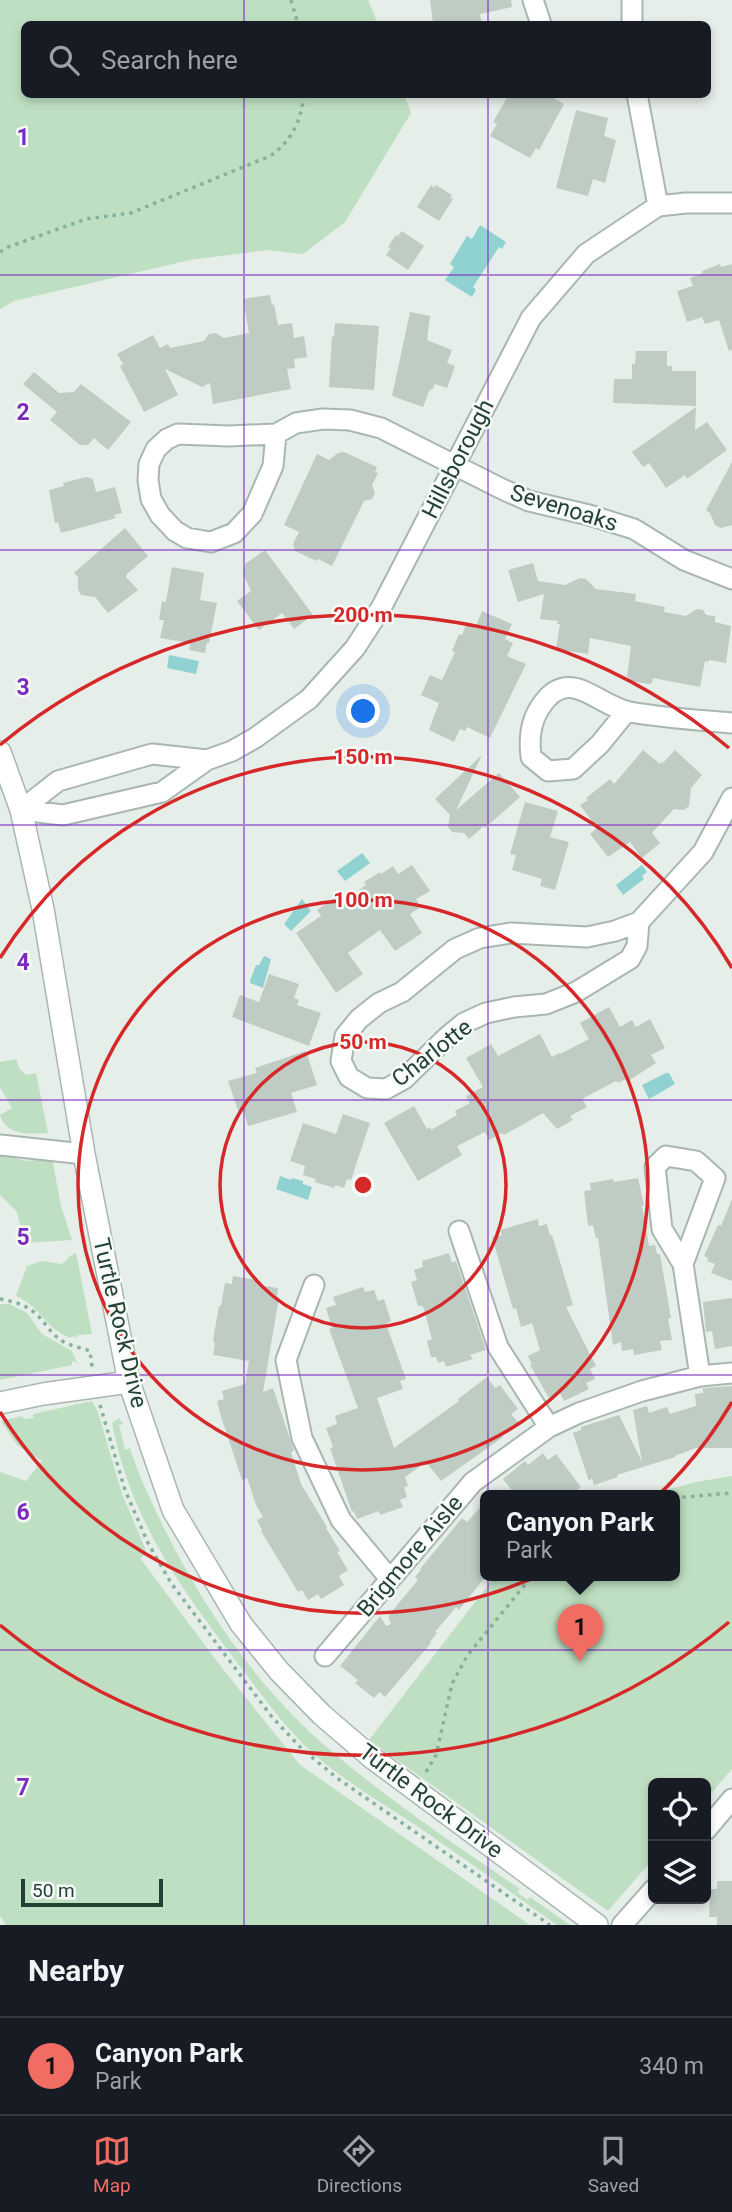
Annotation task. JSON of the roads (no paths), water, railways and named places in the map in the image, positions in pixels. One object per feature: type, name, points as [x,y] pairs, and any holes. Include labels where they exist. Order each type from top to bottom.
[{"type":"street","points":[[533,0],[540,21]]},
{"type":"street","points":[[632,0],[632,21]]},
{"type":"street","points":[[638,98],[658,206]]},
{"type":"street","name":"Hillsborough","points":[[21,810],[63,815],[162,792],[207,760],[232,751],[255,738],[309,699],[355,648],[381,608],[531,318],[586,254],[658,206],[732,203]]},
{"type":"street","name":"Sevenoaks","points":[[276,435],[274,466],[251,514],[234,533],[211,542],[187,538],[175,531],[160,515],[151,499],[149,464],[156,449],[167,439],[178,434],[276,435],[296,423],[323,419],[350,420],[381,428],[529,501],[634,529],[684,560],[732,579]]},
{"type":"street","points":[[626,712],[600,744],[573,769],[548,771],[531,757],[529,737],[539,708],[552,691],[568,687],[587,692],[626,712],[732,723]]},
{"type":"street","name":"Turtle Rock Drive","points":[[0,752],[21,810],[43,909],[84,1153],[129,1382],[173,1510],[241,1624],[279,1671],[322,1715],[371,1757],[597,1925]]},
{"type":"street","name":"Hillsborough","points":[[21,810],[58,780],[152,754],[207,760]]},
{"type":"street","name":"Charlotte","points":[[639,922],[637,946],[630,959],[576,992],[546,1004],[486,1013],[464,1023],[404,1079],[386,1089],[367,1088],[349,1077],[341,1061],[345,1036],[359,1019],[379,1003],[402,992],[455,948],[480,938],[510,933],[587,937],[639,922],[703,852],[732,798]]},
{"type":"street","points":[[0,1146],[84,1153]]},
{"type":"street","points":[[683,1264],[715,1178],[696,1161],[666,1156],[655,1167],[662,1229],[683,1264],[700,1376]]},
{"type":"street","points":[[459,1231],[498,1347],[549,1427]]},
{"type":"street","points":[[314,1285],[286,1360],[302,1438],[341,1520],[390,1579]]},
{"type":"street","name":"Brigmore Aisle","points":[[325,1656],[473,1482],[549,1427],[579,1413],[642,1391],[700,1376],[732,1373]]},
{"type":"street","points":[[0,1403],[129,1382]]},
{"type":"street","points":[[711,1824],[732,1799]]},
{"type":"street","points":[[622,1925],[648,1896]]},
{"type":"water","points":[[480,225],[506,242],[502,249],[499,247],[473,287],[476,290],[472,297],[445,280],[454,267],[450,264],[467,236],[472,239]]},
{"type":"water","points":[[169,655],[199,661],[196,674],[167,668]]},
{"type":"water","points":[[362,853],[370,863],[345,881],[337,871]]},
{"type":"water","points":[[642,865],[647,872],[642,876],[644,879],[623,895],[616,885]]},
{"type":"water","points":[[302,899],[311,911],[291,931],[284,924]]},
{"type":"water","points":[[264,956],[271,959],[263,988],[250,981],[256,965],[259,965]]},
{"type":"water","points":[[669,1073],[675,1084],[649,1099],[642,1085]]},
{"type":"water","points":[[280,1176],[303,1181],[303,1184],[312,1187],[308,1200],[276,1189]]},
{"type":"place","name":"Canyon Park","points":[[580,1662]]}]
